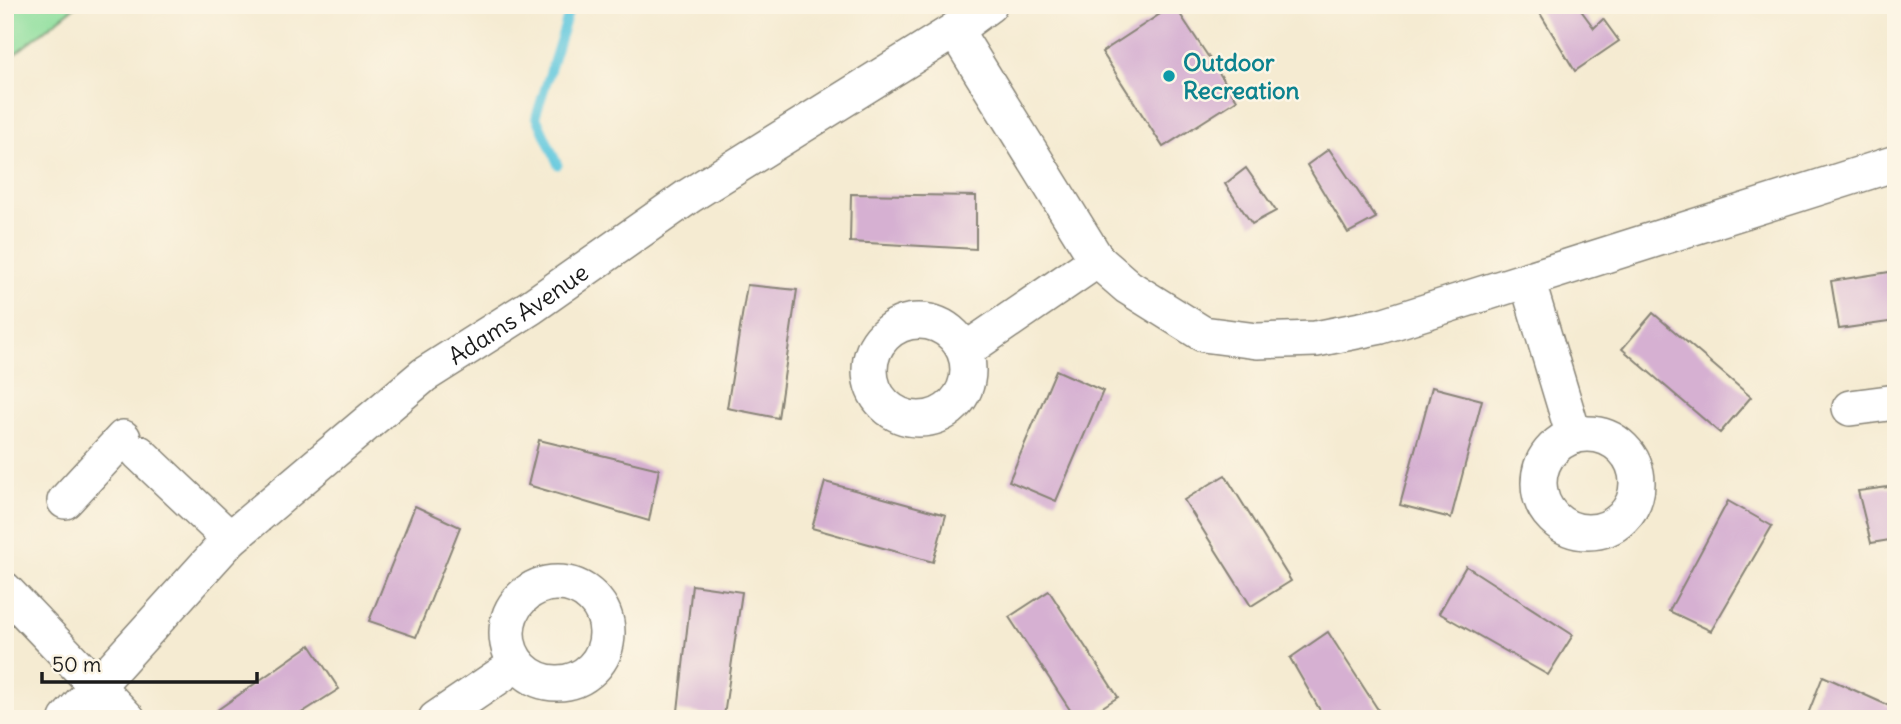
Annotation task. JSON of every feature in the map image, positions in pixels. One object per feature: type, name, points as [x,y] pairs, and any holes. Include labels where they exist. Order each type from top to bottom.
[{"type":"street","name":"Adams Avenue","points":[[67,719],[230,539],[424,375],[531,307],[689,196],[955,30],[989,5]]},
{"type":"street","points":[[955,30],[1097,260],[1128,287],[1203,334],[1257,341],[1315,339],[1381,326],[1896,163]]},
{"type":"street","points":[[965,350],[1097,260]]},
{"type":"street","points":[[1527,280],[1574,436]]},
{"type":"street","points":[[1850,408],[1896,402]]},
{"type":"street","points":[[65,501],[131,446],[230,539]]},
{"type":"street","points":[[5,590],[128,719]]},
{"type":"street","points":[[436,719],[517,664]]},
{"type":"green space","points":[[5,5],[77,5],[12,56],[5,58]]},
{"type":"building","name":"Outdoor Recreation","points":[[1174,5],[1237,100],[1163,147],[1102,52]]},
{"type":"building","points":[[1535,5],[1577,5],[1594,28],[1603,19],[1619,41],[1575,71]]},
{"type":"building","points":[[1329,149],[1376,218],[1348,233],[1307,165]]},
{"type":"building","points":[[1246,168],[1276,211],[1252,224],[1225,184]]},
{"type":"building","points":[[851,194],[976,196],[976,249],[850,242]]},
{"type":"building","points":[[1896,271],[1896,321],[1839,329],[1831,281]]},
{"type":"building","points":[[747,285],[797,290],[778,418],[727,408]]},
{"type":"building","points":[[1653,313],[1751,397],[1720,433],[1622,349]]},
{"type":"building","points":[[1056,370],[1103,391],[1056,501],[1009,481]]},
{"type":"building","points":[[1432,387],[1482,400],[1451,518],[1400,505]]},
{"type":"building","points":[[539,440],[659,469],[649,521],[528,485]]},
{"type":"building","points":[[1225,475],[1291,581],[1251,606],[1184,500]]},
{"type":"building","points":[[825,482],[946,515],[933,562],[812,528]]},
{"type":"building","points":[[1896,486],[1896,539],[1871,543],[1858,491]]},
{"type":"building","points":[[1728,501],[1772,526],[1711,631],[1669,611]]},
{"type":"building","points":[[415,506],[460,527],[416,637],[369,621]]},
{"type":"building","points":[[1466,566],[1573,635],[1548,675],[1439,613]]},
{"type":"building","points":[[692,585],[742,592],[724,716],[678,711]]},
{"type":"building","points":[[1049,591],[1118,697],[1084,719],[1076,719],[1009,617]]},
{"type":"building","points":[[1328,632],[1384,719],[1325,719],[1290,658]]},
{"type":"building","points":[[310,645],[339,689],[292,719],[216,719],[213,713]]},
{"type":"building","points":[[1823,676],[1896,709],[1896,719],[1806,719]]},
{"type":"waterway","points":[[558,165],[536,116],[571,5]]},
{"type":"place","name":"Outdoor Recreation","points":[[1169,76]]}]
